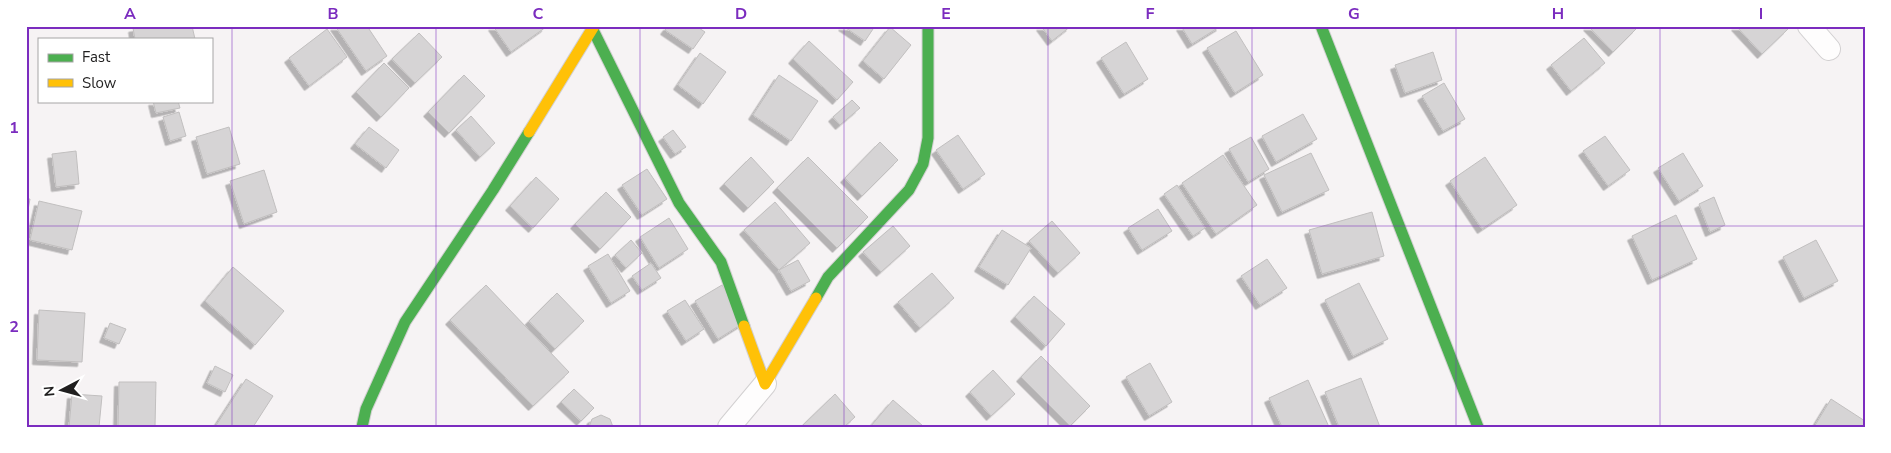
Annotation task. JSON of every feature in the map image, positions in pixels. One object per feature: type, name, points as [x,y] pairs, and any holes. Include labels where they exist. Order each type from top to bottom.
[{"type":"street","points":[[729,427],[765,384],[828,278],[909,190],[923,164],[928,138],[928,26]]},
{"type":"street","points":[[1321,26],[1478,427]]},
{"type":"street","points":[[1809,26],[1829,49]]},
{"type":"street","points":[[592,27],[680,203],[721,262],[765,384]]},
{"type":"street","points":[[362,427],[366,409],[404,322],[493,190],[592,27]]},
{"type":"building","points":[[142,26],[192,26],[195,38],[135,38],[133,28]]},
{"type":"building","points":[[335,26],[367,26],[387,56],[366,71]]},
{"type":"building","points":[[493,26],[546,26],[546,27],[511,52]]},
{"type":"building","points":[[668,26],[696,26],[705,32],[693,49],[665,30]]},
{"type":"building","points":[[843,26],[875,26],[865,41]]},
{"type":"building","points":[[1041,26],[1071,26],[1052,41]]},
{"type":"building","points":[[1181,26],[1221,26],[1192,44]]},
{"type":"building","points":[[1588,26],[1635,26],[1637,28],[1613,52]]},
{"type":"building","points":[[1736,26],[1785,26],[1788,29],[1762,54]]},
{"type":"building","points":[[890,27],[911,45],[884,79],[863,61]]},
{"type":"building","points":[[327,29],[347,57],[309,86],[289,58]]},
{"type":"building","points":[[1236,31],[1263,75],[1235,93],[1207,48]]},
{"type":"building","points":[[419,33],[442,57],[415,83],[392,59]]},
{"type":"building","points":[[1584,38],[1605,63],[1571,91],[1551,65]]},
{"type":"building","points":[[809,41],[853,82],[837,100],[793,59]]},
{"type":"building","points":[[1126,42],[1148,79],[1124,94],[1101,58]]},
{"type":"building","points":[[1433,52],[1442,80],[1405,93],[1395,65]]},
{"type":"building","points":[[700,53],[726,72],[703,104],[678,85]]},
{"type":"building","points":[[384,63],[409,88],[381,117],[356,92]]},
{"type":"building","points":[[464,75],[485,96],[449,133],[428,112]]},
{"type":"building","points":[[779,75],[818,101],[791,141],[753,115]]},
{"type":"building","points":[[1444,83],[1465,119],[1443,131],[1422,96]]},
{"type":"building","points":[[852,100],[860,108],[840,125],[833,117]]},
{"type":"building","points":[[153,102],[178,102],[180,108],[156,113]]},
{"type":"building","points":[[179,112],[186,136],[170,141],[163,117]]},
{"type":"building","points":[[1303,114],[1317,139],[1276,162],[1262,136]]},
{"type":"building","points":[[471,116],[495,143],[480,157],[456,130]]},
{"type":"building","points":[[229,127],[240,164],[207,174],[196,137]]},
{"type":"building","points":[[369,127],[399,150],[386,168],[355,144]]},
{"type":"building","points":[[673,130],[686,147],[675,154],[663,137]]},
{"type":"building","points":[[958,135],[985,174],[963,189],[936,150]]},
{"type":"building","points":[[1605,136],[1630,170],[1608,186],[1583,151]]},
{"type":"building","points":[[1251,137],[1269,169],[1248,182],[1229,149]]},
{"type":"building","points":[[880,142],[898,160],[862,196],[845,178]]},
{"type":"building","points":[[76,151],[79,184],[56,187],[52,154]]},
{"type":"building","points":[[1311,153],[1329,190],[1282,212],[1264,175]]},
{"type":"building","points":[[1683,153],[1703,186],[1679,201],[1658,168]]},
{"type":"building","points":[[1223,155],[1257,205],[1216,234],[1182,183]]},
{"type":"building","points":[[751,157],[774,182],[748,208],[724,184]]},
{"type":"building","points":[[808,157],[868,217],[837,248],[777,188]]},
{"type":"building","points":[[1485,157],[1517,205],[1482,229],[1450,181]]},
{"type":"building","points":[[647,169],[667,199],[642,215],[622,185]]},
{"type":"building","points":[[264,170],[277,212],[244,224],[230,181]]},
{"type":"building","points":[[536,177],[559,199],[533,228],[510,206]]},
{"type":"building","points":[[1177,185],[1205,228],[1193,236],[1164,194]]},
{"type":"building","points":[[606,192],[631,217],[600,249],[575,224]]},
{"type":"building","points":[[1714,197],[1725,225],[1710,232],[1699,204]]},
{"type":"building","points":[[26,199],[30,199],[26,221]]},
{"type":"building","points":[[39,201],[82,211],[72,250],[30,240]]},
{"type":"building","points":[[775,202],[810,243],[779,270],[744,230]]},
{"type":"building","points":[[1158,209],[1172,231],[1142,250],[1128,228]]},
{"type":"building","points":[[1372,212],[1384,256],[1322,274],[1309,230]]},
{"type":"building","points":[[1676,215],[1697,259],[1652,280],[1632,236]]},
{"type":"building","points":[[669,218],[688,249],[659,268],[640,237]]},
{"type":"building","points":[[1052,221],[1080,253],[1058,273],[1029,241]]},
{"type":"building","points":[[893,226],[910,246],[881,272],[863,252]]},
{"type":"building","points":[[1002,230],[1031,248],[1008,285],[979,267]]},
{"type":"building","points":[[631,240],[642,253],[626,268],[615,255]]},
{"type":"building","points":[[1816,240],[1838,281],[1804,298],[1783,257]]},
{"type":"building","points":[[608,254],[630,291],[611,303],[588,266]]},
{"type":"building","points":[[1267,259],[1287,288],[1260,305],[1241,276]]},
{"type":"building","points":[[798,260],[810,281],[791,291],[779,270]]},
{"type":"building","points":[[651,263],[661,278],[642,290],[632,276]]},
{"type":"building","points":[[233,267],[284,311],[255,345],[205,301]]},
{"type":"building","points":[[932,273],[954,298],[920,328],[898,302]]},
{"type":"building","points":[[1359,283],[1388,339],[1353,356],[1325,300]]},
{"type":"building","points":[[486,285],[569,372],[533,406],[450,320]]},
{"type":"building","points":[[722,285],[745,322],[718,339],[695,301]]},
{"type":"building","points":[[557,293],[584,321],[555,349],[529,321]]},
{"type":"building","points":[[1034,296],[1065,324],[1046,346],[1015,317]]},
{"type":"building","points":[[685,300],[704,329],[686,341],[667,311]]},
{"type":"building","points":[[39,310],[85,313],[82,362],[37,360]]},
{"type":"building","points":[[110,323],[126,329],[119,344],[104,338]]},
{"type":"building","points":[[1041,356],[1090,406],[1070,426],[1021,377]]},
{"type":"building","points":[[1150,363],[1172,402],[1149,416],[1126,377]]},
{"type":"building","points":[[215,366],[233,375],[225,392],[207,383]]},
{"type":"building","points":[[993,370],[1015,394],[991,416],[970,392]]},
{"type":"building","points":[[1361,378],[1380,427],[1339,427],[1325,392]]},
{"type":"building","points":[[246,379],[273,396],[253,427],[215,427]]},
{"type":"building","points":[[1308,380],[1329,427],[1282,427],[1269,398]]},
{"type":"building","points":[[119,382],[156,382],[155,427],[118,427]]},
{"type":"building","points":[[574,389],[594,408],[581,421],[561,402]]},
{"type":"building","points":[[72,394],[102,396],[99,427],[69,427]]},
{"type":"building","points":[[835,394],[855,417],[844,427],[801,427]]},
{"type":"building","points":[[1831,399],[1865,421],[1863,427],[1814,427]]},
{"type":"building","points":[[893,400],[923,426],[870,427]]},
{"type":"building","points":[[601,415],[610,419],[613,427],[589,427],[592,419]]},
{"type":"traffic: fast","points":[[591,26],[679,203],[721,262],[744,326]]},
{"type":"traffic: fast","points":[[816,298],[828,277],[909,190],[923,164],[928,138],[928,26]]},
{"type":"traffic: fast","points":[[1321,26],[1478,427]]},
{"type":"traffic: fast","points":[[362,427],[366,409],[405,322],[493,190],[529,132]]},
{"type":"traffic: slow","points":[[529,132],[594,26]]},
{"type":"traffic: slow","points":[[744,326],[765,384],[816,298]]}]
